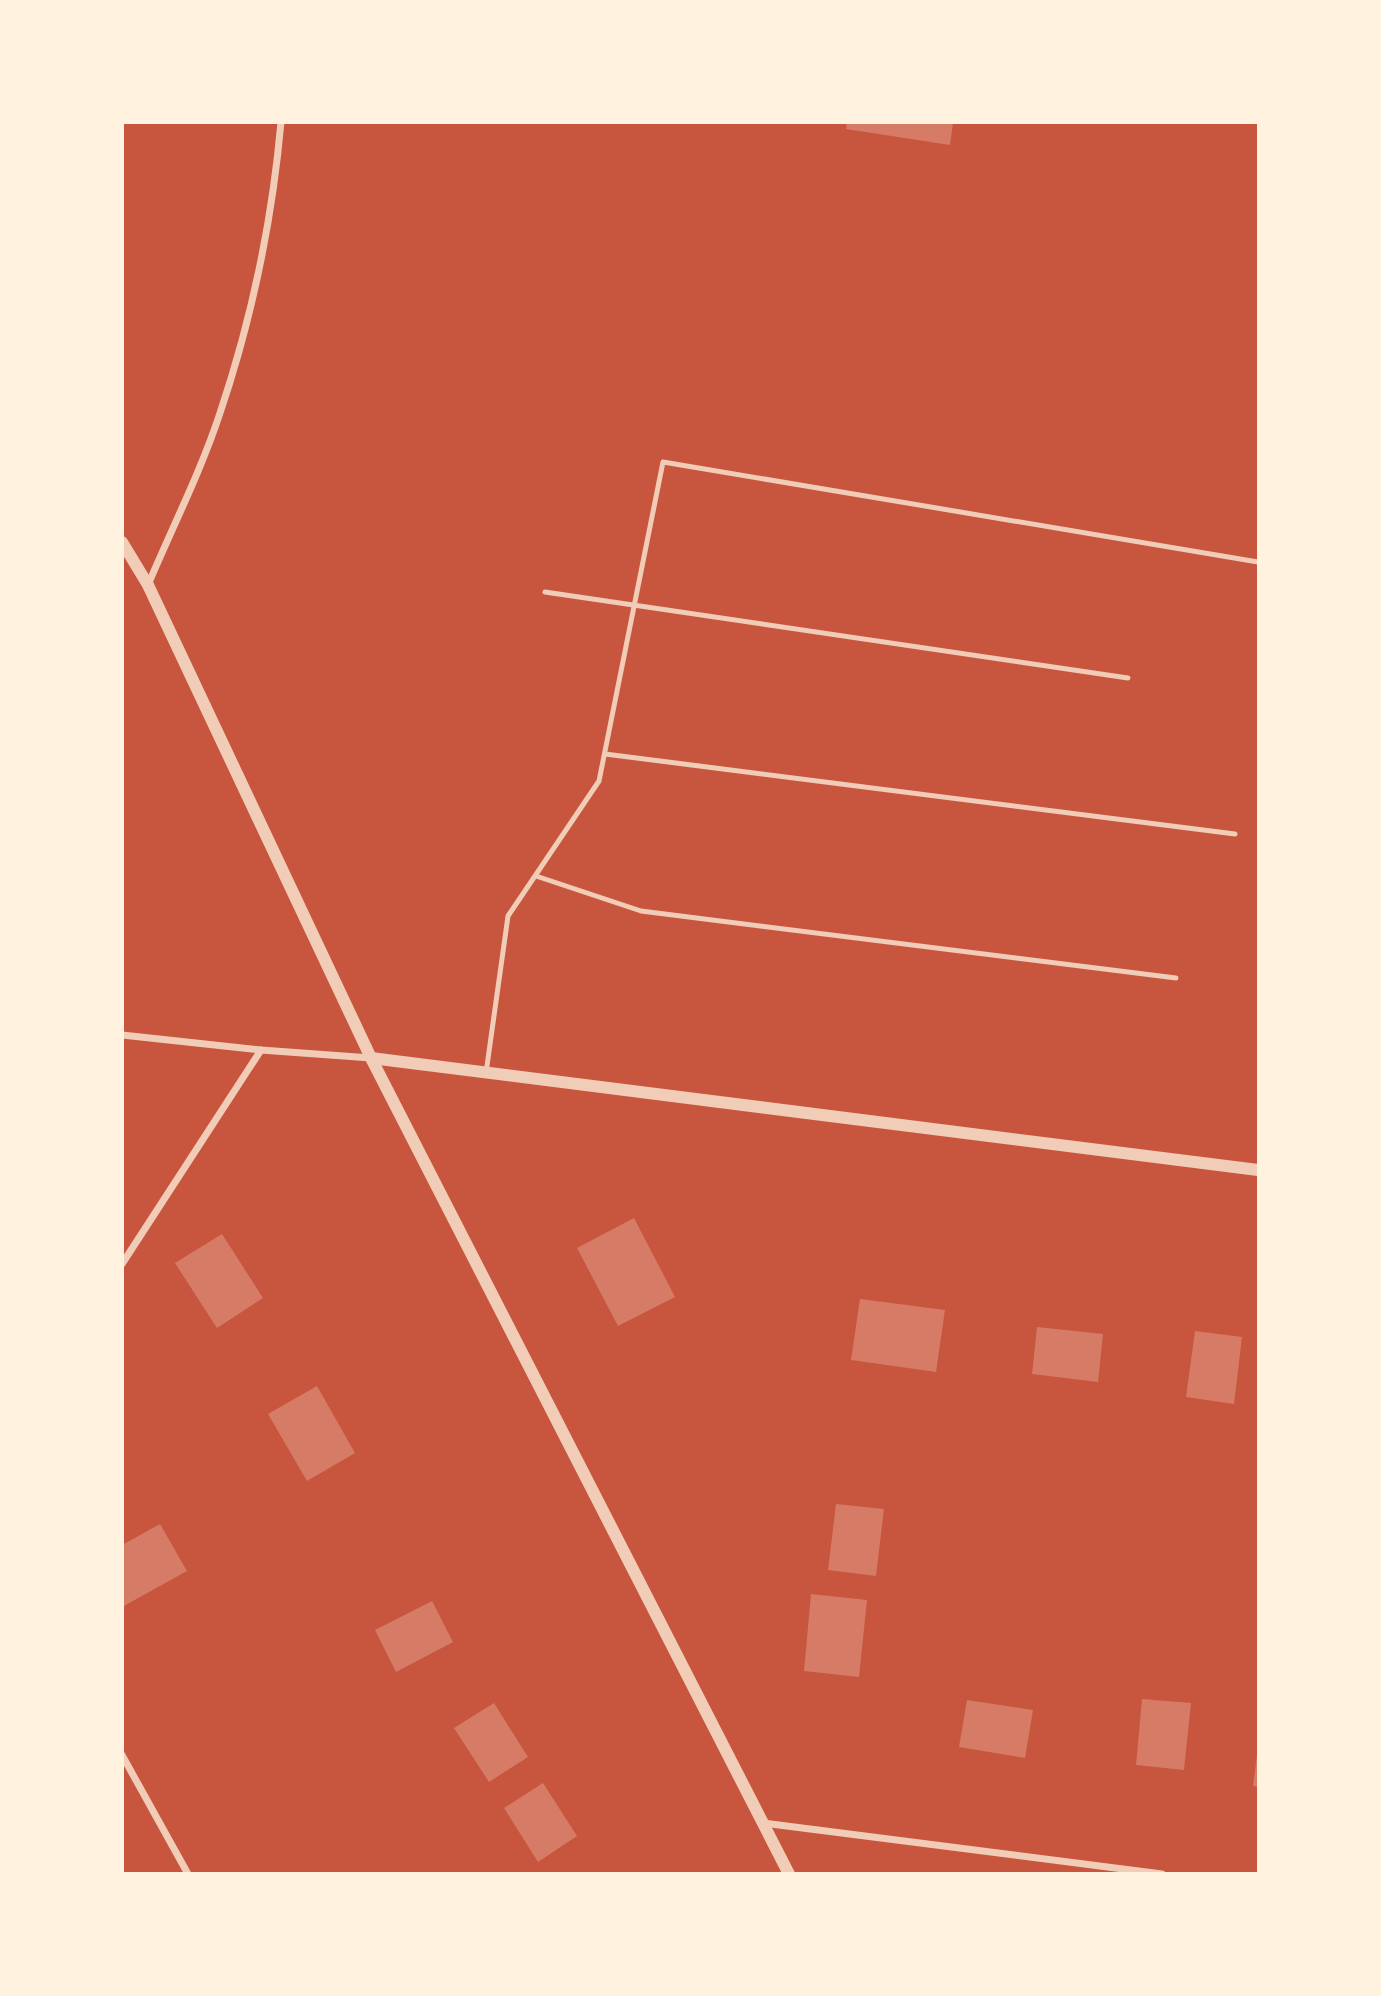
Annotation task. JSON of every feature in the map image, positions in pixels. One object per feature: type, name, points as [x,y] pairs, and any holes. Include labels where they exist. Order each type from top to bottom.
[{"type":"street","points":[[148,585],[219,416],[243,340],[265,247],[281,122]]},
{"type":"street","points":[[122,542],[148,585],[371,1058],[789,1874]]},
{"type":"street","points":[[122,1034],[261,1050],[371,1058],[1258,1170]]},
{"type":"street","points":[[122,1264],[261,1050]]},
{"type":"street","points":[[122,1755],[188,1874]]},
{"type":"street","points":[[763,1823],[1162,1874]]},
{"type":"lane","points":[[486,1073],[508,916],[599,780],[663,462],[1258,562]]},
{"type":"lane","points":[[545,592],[1128,678]]},
{"type":"lane","points":[[605,754],[1235,834]]},
{"type":"lane","points":[[536,876],[640,911],[1176,978]]},
{"type":"building","points":[[847,122],[953,122],[950,145],[846,129]]},
{"type":"building","points":[[634,1218],[675,1297],[618,1326],[577,1248]]},
{"type":"building","points":[[222,1234],[263,1298],[217,1328],[175,1263]]},
{"type":"building","points":[[860,1299],[945,1310],[936,1372],[851,1360]]},
{"type":"building","points":[[1037,1327],[1103,1334],[1098,1382],[1032,1374]]},
{"type":"building","points":[[1195,1331],[1242,1337],[1234,1404],[1186,1397]]},
{"type":"building","points":[[317,1386],[355,1453],[307,1481],[268,1414]]},
{"type":"building","points":[[836,1504],[884,1509],[876,1576],[828,1570]]},
{"type":"building","points":[[160,1524],[187,1571],[122,1607],[122,1545]]},
{"type":"building","points":[[811,1594],[867,1600],[859,1677],[804,1671]]},
{"type":"building","points":[[432,1601],[453,1642],[396,1672],[375,1630]]},
{"type":"building","points":[[1142,1699],[1191,1703],[1184,1770],[1136,1765]]},
{"type":"building","points":[[967,1700],[1033,1710],[1025,1758],[959,1747]]},
{"type":"building","points":[[494,1703],[528,1757],[489,1782],[454,1728]]},
{"type":"building","points":[[1258,1756],[1258,1787],[1253,1786]]},
{"type":"building","points":[[543,1783],[577,1836],[538,1862],[504,1808]]}]
